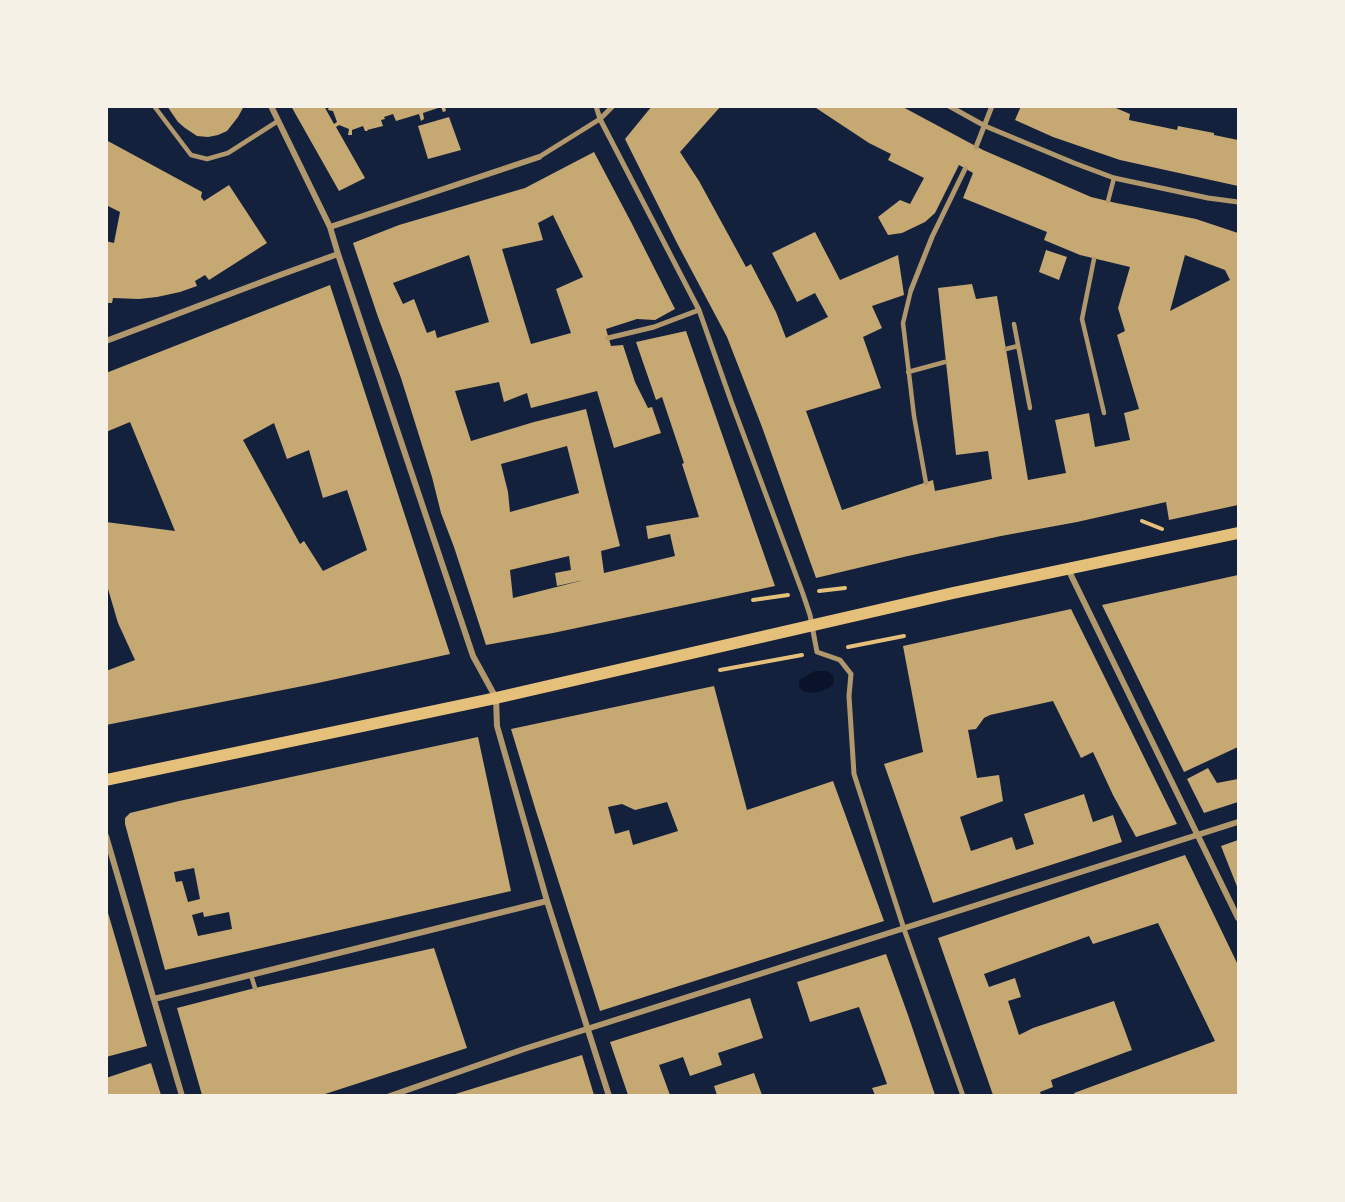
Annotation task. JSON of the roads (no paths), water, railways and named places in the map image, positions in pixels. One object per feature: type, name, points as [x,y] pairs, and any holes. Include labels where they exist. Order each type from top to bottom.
[{"type":"main road","points":[[106,780],[496,698],[1067,569],[1239,533]]},
{"type":"street","points":[[271,106],[330,227],[473,656],[496,698],[497,726],[547,902],[609,1095]]},
{"type":"street","points":[[596,106],[600,119],[699,310],[810,615],[817,652],[840,660],[851,674],[849,696],[854,774],[904,929],[963,1095]]},
{"type":"street","points":[[330,227],[539,157],[600,119],[613,106]]},
{"type":"street","points":[[949,106],[985,126],[1114,178],[1208,198],[1239,202]]},
{"type":"street","points":[[976,147],[992,106]]},
{"type":"street","points":[[911,290],[932,237],[965,169]]},
{"type":"street","points":[[106,341],[338,254]]},
{"type":"street","points":[[608,338],[654,327],[699,310]]},
{"type":"street","points":[[1067,569],[1239,918]]},
{"type":"street","points":[[390,1095],[524,1049],[1239,822]]},
{"type":"street","points":[[106,836],[182,1095]]},
{"type":"street","points":[[154,999],[547,902]]},
{"type":"lane","points":[[154,106],[192,155],[207,159],[228,153],[278,121]]},
{"type":"lane","points":[[1108,201],[1114,178]]},
{"type":"lane","points":[[1094,260],[1082,319],[1104,413]]},
{"type":"lane","points":[[911,290],[903,323],[908,372],[926,483]]},
{"type":"lane","points":[[1014,324],[1030,408]]},
{"type":"lane","points":[[1006,349],[1018,346]]},
{"type":"lane","points":[[908,372],[945,362]]},
{"type":"lane","points":[[251,975],[255,988]]},
{"type":"water","points":[[815,671],[827,671],[833,675],[834,683],[818,692],[802,690],[799,680]]}]
